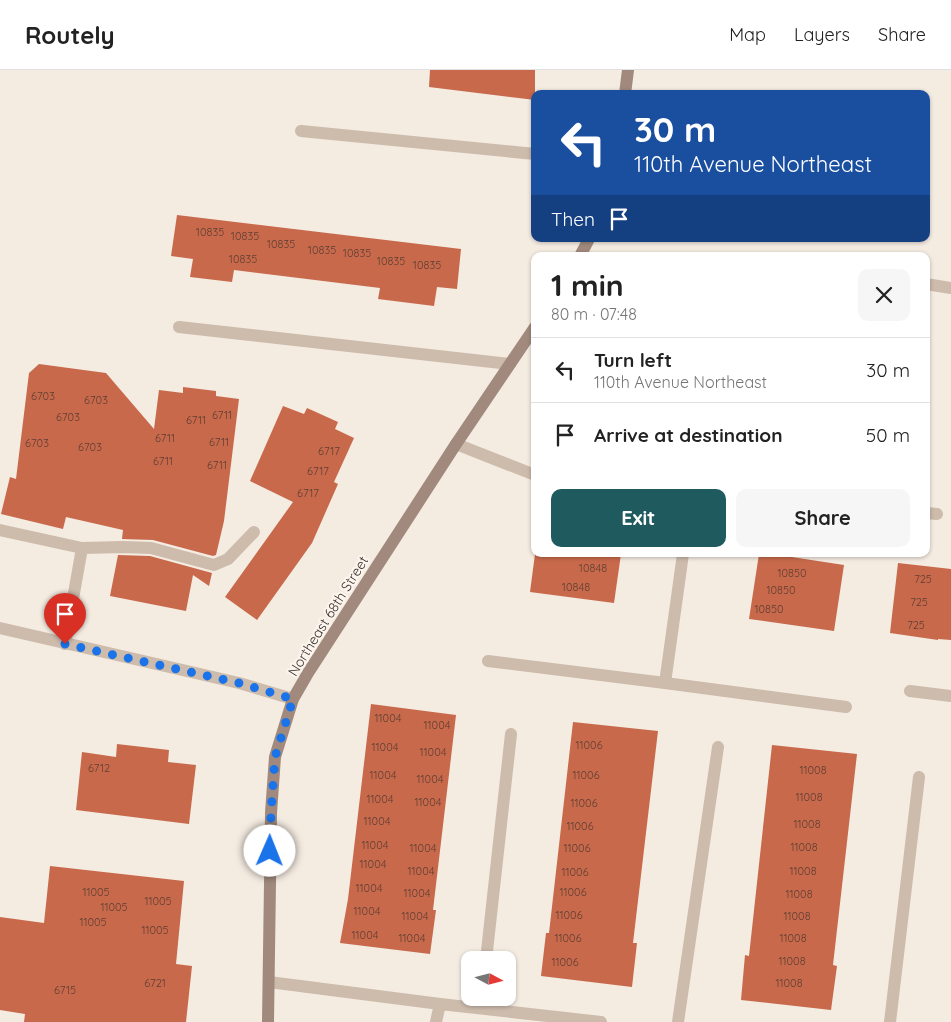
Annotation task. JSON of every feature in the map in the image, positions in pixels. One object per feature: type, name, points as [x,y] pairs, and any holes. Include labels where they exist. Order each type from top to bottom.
[{"type":"main road","points":[[626,90],[628,70]]},
{"type":"main road","name":"Northeast 68th Street","points":[[268,1022],[271,813],[275,757],[293,699],[456,444],[531,333]]},
{"type":"street","points":[[301,131],[531,154]]},
{"type":"street","points":[[930,285],[951,288]]},
{"type":"street","points":[[179,327],[510,364]]},
{"type":"street","points":[[456,444],[531,473]]},
{"type":"street","points":[[0,530],[82,548],[123,546],[151,548],[214,565],[228,559],[254,532]]},
{"type":"street","points":[[65,644],[82,548]]},
{"type":"street","points":[[665,683],[683,557]]},
{"type":"street","points":[[0,628],[239,683],[293,699]]},
{"type":"street","points":[[488,661],[846,707]]},
{"type":"street","points":[[910,691],[951,696]]},
{"type":"street","points":[[487,951],[512,734]]},
{"type":"street","points":[[678,1022],[718,747]]},
{"type":"street","points":[[890,1022],[919,777]]},
{"type":"street","points":[[269,982],[440,1004],[461,1003]]},
{"type":"street","points":[[436,1022],[440,1004]]},
{"type":"street","points":[[500,1006],[601,1022]]},
{"type":"building","points":[[430,70],[535,70],[535,90],[531,90],[531,100],[429,87]]},
{"type":"building","points":[[177,215],[461,249],[457,289],[437,287],[434,306],[378,299],[380,288],[234,270],[232,282],[190,277],[193,259],[171,256]]},
{"type":"building","points":[[39,364],[106,373],[154,429],[159,390],[183,393],[183,387],[216,391],[216,396],[239,399],[224,521],[216,555],[213,556],[153,540],[122,539],[123,530],[66,517],[63,529],[1,514],[10,477],[16,479],[29,373]]},
{"type":"building","points":[[283,406],[304,414],[307,408],[338,422],[335,429],[354,438],[334,482],[338,484],[312,543],[257,620],[225,597],[293,502],[250,481]]},
{"type":"building","points":[[118,555],[150,556],[212,573],[209,586],[193,575],[186,611],[110,596]]},
{"type":"building","points":[[535,557],[621,557],[614,603],[530,592]]},
{"type":"building","points":[[759,557],[792,557],[844,565],[834,631],[749,619]]},
{"type":"building","points":[[898,563],[951,569],[951,640],[890,633]]},
{"type":"building","points":[[371,704],[456,715],[433,910],[436,910],[430,954],[340,943],[348,899]]},
{"type":"building","points":[[573,722],[658,731],[633,943],[637,943],[632,987],[541,976],[546,933],[549,933]]},
{"type":"building","points":[[117,744],[169,750],[168,762],[196,765],[189,824],[76,810],[82,752],[116,757]]},
{"type":"building","points":[[772,745],[857,754],[833,965],[837,966],[831,1010],[741,1000],[745,955],[749,956]]},
{"type":"building","points":[[50,866],[184,881],[176,964],[192,966],[186,1022],[24,1022],[25,1014],[0,1010],[0,917],[44,923]]},
{"type":"route","points":[[65,644],[239,683],[293,699],[275,757],[270,851]]}]
